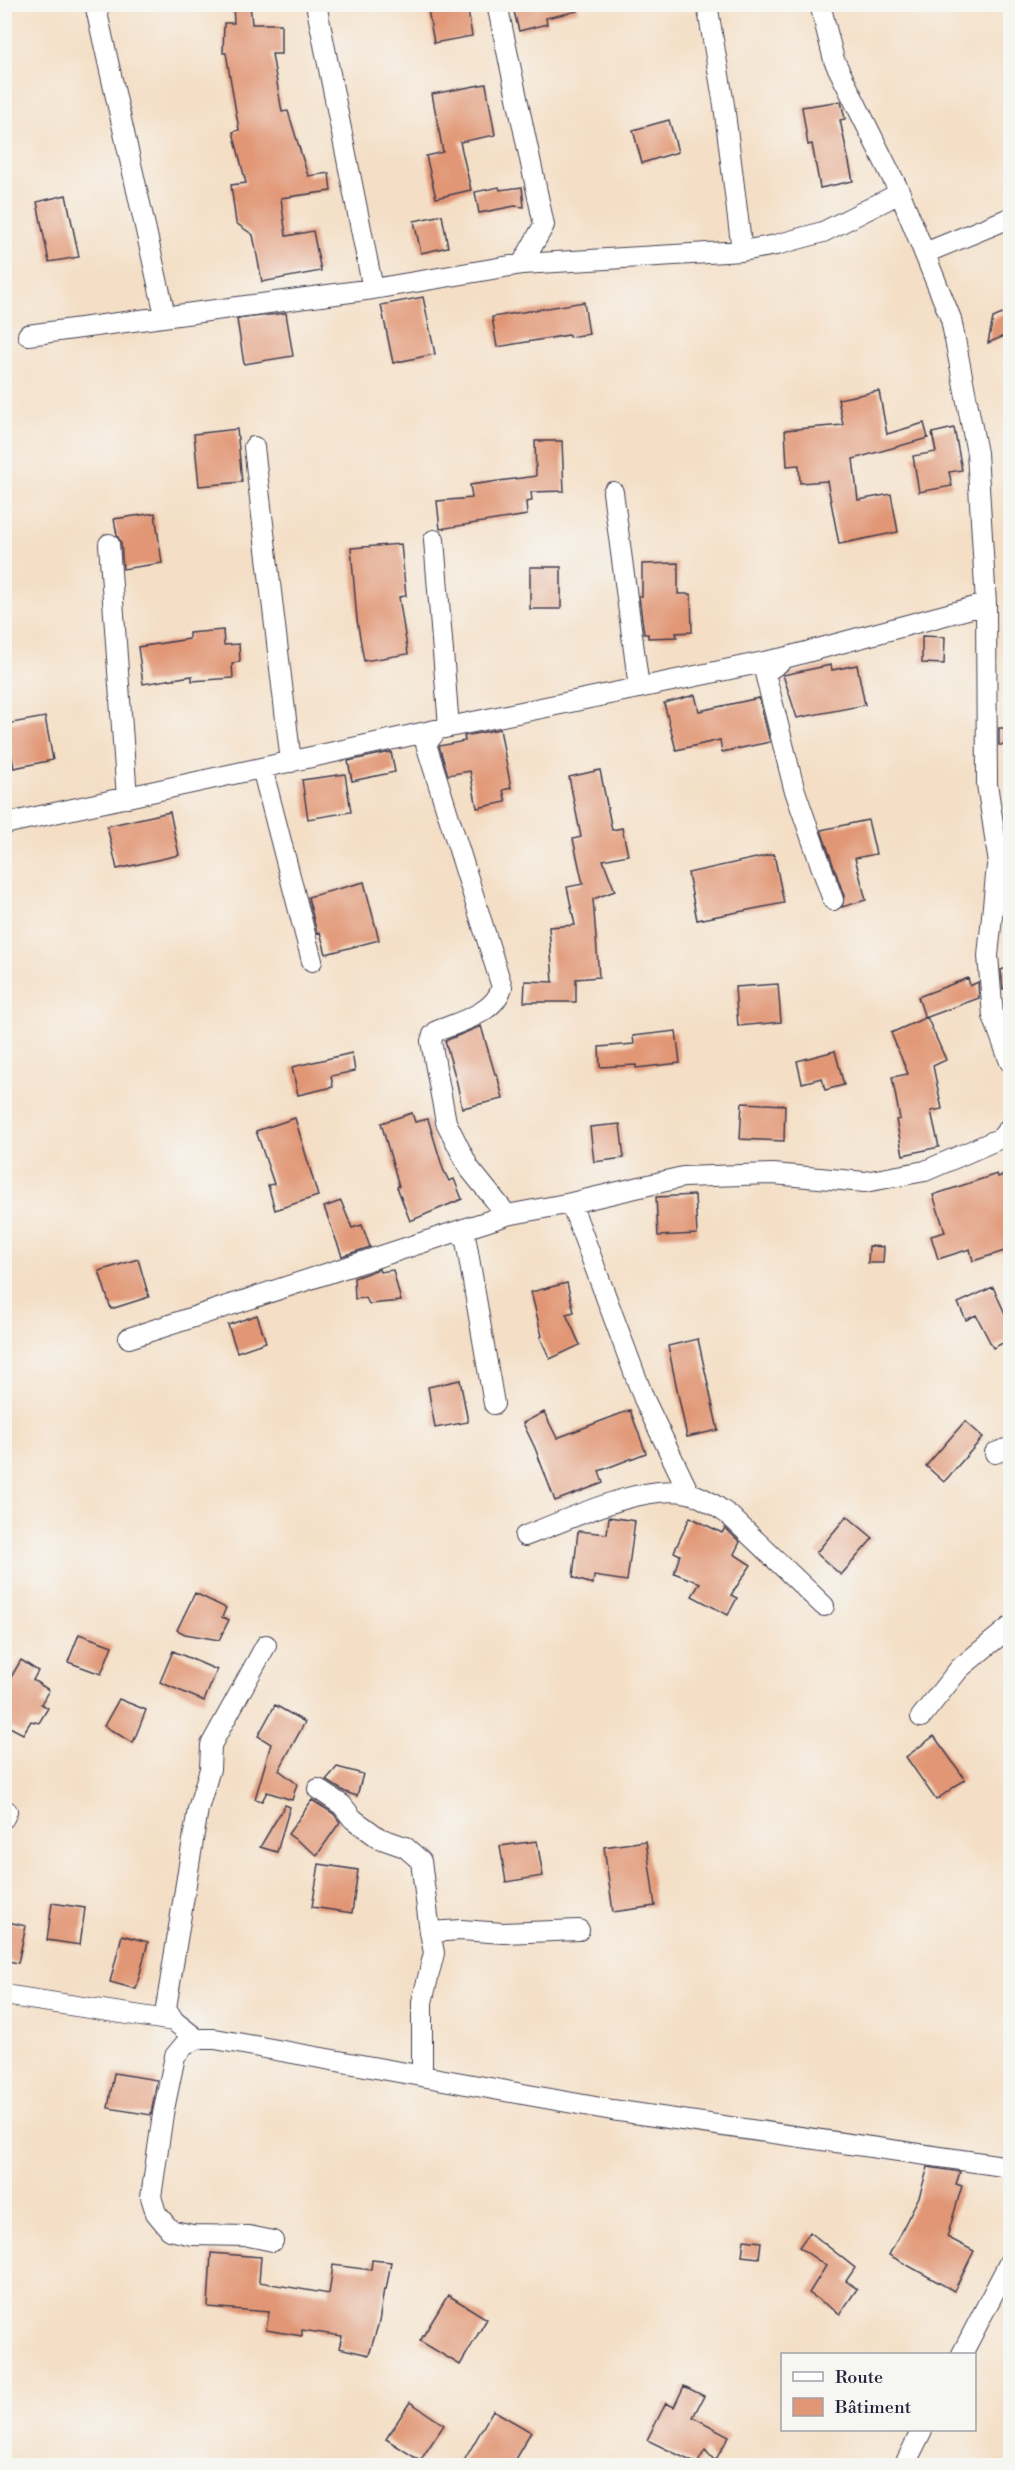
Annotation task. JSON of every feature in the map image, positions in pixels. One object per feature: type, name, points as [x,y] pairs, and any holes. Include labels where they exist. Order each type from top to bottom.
[{"type":"street","points":[[95,4],[165,315]]},
{"type":"street","points":[[316,4],[373,289]]},
{"type":"street","points":[[497,4],[544,225],[522,264]]},
{"type":"street","points":[[707,4],[724,105],[742,251]]},
{"type":"street","points":[[820,4],[834,60],[900,193],[951,320],[977,453],[986,604],[987,784],[998,857],[1011,895]]},
{"type":"street","points":[[28,335],[373,289],[522,264],[742,251],[776,245],[823,232],[900,193]]},
{"type":"street","points":[[925,253],[1011,218]]},
{"type":"street","points":[[254,447],[291,762]]},
{"type":"street","points":[[613,492],[639,688]]},
{"type":"street","points":[[434,540],[443,729]]},
{"type":"street","points":[[109,544],[127,798]]},
{"type":"street","points":[[4,824],[788,657],[986,604]]},
{"type":"street","points":[[788,657],[765,673],[794,788],[833,900]]},
{"type":"street","points":[[443,729],[426,744],[502,987],[495,1002],[478,1014],[437,1031],[431,1041],[446,1122],[469,1168],[507,1215]]},
{"type":"street","points":[[262,768],[312,961]]},
{"type":"street","points":[[998,857],[987,956],[993,1016],[1011,1062]]},
{"type":"street","points":[[129,1338],[507,1215],[571,1203],[682,1177],[773,1174],[865,1182],[925,1171],[1001,1138],[1011,1127]]},
{"type":"street","points":[[571,1203],[644,1399],[689,1493]]},
{"type":"street","points":[[464,1229],[494,1404]]},
{"type":"street","points":[[525,1536],[617,1501],[659,1492],[689,1493],[711,1503],[729,1515],[824,1606]]},
{"type":"street","points":[[921,1717],[960,1668],[1011,1627]]},
{"type":"street","points":[[197,2039],[174,2022],[166,2008],[198,1809],[210,1769],[211,1745],[266,1646]]},
{"type":"street","points":[[318,1789],[342,1805],[353,1819],[379,1838],[405,1847],[421,1861],[434,1953],[422,2002],[422,2076]]},
{"type":"street","points":[[430,1932],[462,1930],[503,1933],[579,1930]]},
{"type":"street","points":[[4,1995],[174,2022]]},
{"type":"street","points":[[273,2241],[249,2236],[192,2235],[170,2229],[156,2213],[151,2198],[163,2114],[175,2056],[185,2044],[197,2039],[215,2039],[612,2110],[1011,2167]]},
{"type":"street","points":[[963,2353],[1011,2261]]},
{"type":"street","points":[[904,2466],[922,2431]]},
{"type":"building","points":[[233,4],[250,4],[252,24],[281,24],[281,54],[272,54],[282,112],[288,111],[308,176],[329,173],[331,191],[281,198],[286,236],[313,231],[321,271],[262,282],[253,235],[236,223],[231,185],[246,183],[233,132],[239,130],[226,53],[223,53],[224,23],[234,23]]},
{"type":"building","points":[[427,4],[467,4],[472,36],[434,43]]},
{"type":"building","points":[[512,4],[577,4],[578,11],[546,18],[547,24],[519,31]]},
{"type":"building","points":[[486,84],[495,135],[460,142],[471,190],[436,198],[426,156],[443,152],[432,94]]},
{"type":"building","points":[[841,101],[845,119],[840,120],[853,181],[820,188],[812,144],[808,145],[802,107]]},
{"type":"building","points":[[669,120],[678,152],[642,163],[633,130]]},
{"type":"building","points":[[499,187],[500,190],[522,187],[524,207],[515,206],[479,213],[475,192]]},
{"type":"building","points":[[66,195],[79,257],[49,262],[37,202]]},
{"type":"building","points":[[442,215],[448,247],[421,253],[414,221]]},
{"type":"building","points":[[423,297],[435,354],[393,363],[381,305]]},
{"type":"building","points":[[584,302],[589,334],[569,337],[569,335],[497,347],[492,317]]},
{"type":"building","points":[[1011,310],[1011,333],[988,343],[993,318]]},
{"type":"building","points":[[286,313],[293,356],[244,364],[237,319]]},
{"type":"building","points":[[879,391],[887,434],[924,423],[928,438],[853,459],[858,500],[891,494],[898,532],[839,544],[827,481],[800,483],[799,465],[787,466],[785,430],[843,425],[838,399]]},
{"type":"building","points":[[954,428],[962,470],[949,472],[952,486],[919,492],[913,456],[936,452],[932,433]]},
{"type":"building","points":[[237,429],[242,482],[199,486],[194,434]]},
{"type":"building","points":[[535,441],[562,441],[564,491],[531,492],[532,501],[526,502],[527,515],[440,529],[437,501],[472,498],[470,485],[536,476]]},
{"type":"building","points":[[155,513],[162,563],[123,569],[121,543],[114,519]]},
{"type":"building","points":[[401,544],[406,596],[399,597],[408,654],[364,661],[357,620],[351,548]]},
{"type":"building","points":[[678,563],[678,594],[691,594],[692,632],[676,633],[677,637],[648,638],[648,634],[644,634],[639,596],[642,596],[642,564]]},
{"type":"building","points":[[530,567],[561,567],[561,609],[530,609]]},
{"type":"building","points":[[223,630],[224,645],[239,644],[240,661],[232,664],[233,678],[192,681],[192,676],[143,684],[138,647],[189,639],[189,633]]},
{"type":"building","points":[[922,636],[945,637],[944,664],[922,663]]},
{"type":"building","points":[[831,665],[832,670],[857,665],[865,705],[797,718],[783,675]]},
{"type":"building","points":[[695,695],[699,711],[759,698],[770,742],[722,752],[720,740],[676,750],[664,703]]},
{"type":"building","points":[[45,717],[53,760],[14,768],[6,724]]},
{"type":"building","points":[[999,728],[1011,728],[1011,745],[999,745]]},
{"type":"building","points":[[500,729],[511,788],[503,790],[506,802],[477,808],[470,771],[448,775],[439,746],[465,741],[464,736]]},
{"type":"building","points":[[391,752],[395,772],[352,781],[348,761]]},
{"type":"building","points":[[600,770],[612,830],[622,828],[628,855],[603,860],[615,891],[593,899],[599,977],[576,979],[576,1002],[524,1002],[525,981],[553,982],[549,927],[575,925],[567,887],[583,884],[573,839],[581,837],[569,777]]},
{"type":"building","points":[[345,774],[351,812],[308,819],[302,780]]},
{"type":"building","points":[[170,812],[179,855],[117,869],[107,826]]},
{"type":"building","points":[[868,820],[876,854],[855,858],[866,900],[842,907],[844,896],[821,830]]},
{"type":"building","points":[[774,854],[784,903],[697,920],[688,873]]},
{"type":"building","points":[[364,882],[379,940],[326,954],[320,932],[317,933],[308,897]]},
{"type":"building","points":[[1011,966],[1011,986],[1003,989],[1001,970]]},
{"type":"building","points":[[968,978],[970,986],[978,982],[979,998],[925,1018],[918,997]]},
{"type":"building","points":[[778,984],[781,1022],[738,1026],[735,987]]},
{"type":"building","points":[[927,1017],[946,1060],[933,1066],[942,1109],[931,1111],[939,1147],[903,1155],[896,1120],[900,1119],[892,1077],[908,1074],[891,1033]]},
{"type":"building","points":[[481,1026],[503,1099],[462,1108],[445,1041]]},
{"type":"building","points":[[676,1031],[680,1063],[636,1068],[636,1065],[600,1067],[599,1047],[634,1044],[633,1036]]},
{"type":"building","points":[[835,1051],[844,1085],[825,1090],[822,1078],[802,1083],[797,1061]]},
{"type":"building","points":[[352,1053],[355,1071],[331,1076],[333,1087],[298,1095],[292,1067]]},
{"type":"building","points":[[742,1103],[785,1105],[784,1141],[740,1139]]},
{"type":"building","points":[[412,1113],[415,1122],[428,1119],[443,1169],[449,1181],[454,1179],[462,1199],[410,1221],[397,1187],[399,1186],[381,1123]]},
{"type":"building","points":[[295,1118],[318,1196],[275,1210],[268,1185],[274,1184],[256,1131]]},
{"type":"building","points":[[620,1124],[624,1158],[594,1162],[590,1127]]},
{"type":"building","points":[[1011,1172],[1011,1249],[973,1261],[970,1249],[938,1259],[931,1236],[945,1232],[933,1195],[997,1174],[998,1177]]},
{"type":"building","points":[[695,1195],[697,1234],[658,1236],[656,1197]]},
{"type":"building","points":[[341,1201],[352,1228],[362,1225],[370,1247],[342,1256],[324,1207]]},
{"type":"building","points":[[869,1246],[884,1247],[883,1263],[868,1263]]},
{"type":"building","points":[[138,1259],[149,1297],[111,1309],[99,1271]]},
{"type":"building","points":[[379,1269],[380,1272],[393,1270],[401,1301],[369,1304],[366,1298],[355,1299],[354,1278]]},
{"type":"building","points":[[567,1283],[574,1312],[566,1314],[580,1345],[550,1359],[540,1337],[542,1336],[531,1292]]},
{"type":"building","points":[[993,1287],[1011,1327],[1011,1339],[993,1348],[976,1315],[966,1320],[958,1303]]},
{"type":"building","points":[[257,1315],[266,1342],[237,1352],[228,1325]]},
{"type":"building","points":[[698,1339],[718,1430],[687,1437],[668,1346]]},
{"type":"building","points":[[460,1380],[468,1422],[435,1428],[428,1387]]},
{"type":"building","points":[[630,1410],[646,1453],[599,1471],[603,1483],[555,1501],[523,1423],[544,1412],[557,1438]]},
{"type":"building","points":[[965,1421],[983,1437],[944,1482],[926,1466]]},
{"type":"building","points":[[847,1516],[873,1538],[841,1575],[816,1553]]},
{"type":"building","points":[[609,1517],[635,1521],[627,1581],[594,1576],[593,1584],[573,1577],[578,1531],[607,1534]]},
{"type":"building","points":[[690,1517],[722,1533],[725,1528],[740,1542],[734,1554],[751,1565],[731,1595],[737,1598],[728,1615],[692,1596],[700,1583],[674,1573],[680,1555],[674,1552]]},
{"type":"building","points":[[195,1593],[226,1608],[222,1617],[229,1620],[219,1640],[185,1634],[177,1630]]},
{"type":"building","points":[[79,1634],[112,1646],[101,1674],[68,1662]]},
{"type":"building","points":[[173,1651],[217,1670],[204,1701],[160,1682]]},
{"type":"building","points":[[21,1660],[38,1671],[33,1680],[49,1690],[41,1704],[48,1708],[39,1723],[31,1721],[23,1734],[4,1724],[4,1689]]},
{"type":"building","points":[[119,1699],[146,1710],[133,1743],[104,1726]]},
{"type":"building","points":[[275,1705],[305,1722],[279,1770],[297,1784],[292,1800],[267,1792],[262,1801],[255,1799],[271,1744],[258,1736]]},
{"type":"building","points":[[934,1736],[965,1779],[936,1800],[906,1757]]},
{"type":"building","points":[[337,1767],[363,1774],[357,1796],[345,1792],[326,1780]]},
{"type":"building","points":[[312,1800],[334,1814],[340,1822],[317,1855],[288,1834]]},
{"type":"building","points":[[285,1805],[290,1807],[277,1852],[260,1847]]},
{"type":"building","points":[[537,1841],[543,1876],[506,1882],[500,1846]]},
{"type":"building","points":[[646,1841],[655,1906],[613,1912],[604,1847]]},
{"type":"building","points":[[319,1864],[358,1870],[352,1913],[312,1907]]},
{"type":"building","points":[[52,1903],[85,1908],[80,1945],[47,1940]]},
{"type":"building","points":[[4,1921],[26,1926],[18,1963],[4,1960]]},
{"type":"building","points":[[122,1935],[148,1942],[136,1989],[110,1982]]},
{"type":"building","points":[[114,2073],[157,2080],[151,2115],[108,2108]]},
{"type":"building","points":[[928,2167],[960,2172],[956,2184],[962,2186],[947,2237],[974,2251],[954,2291],[889,2255],[919,2197]]},
{"type":"building","points":[[810,2232],[855,2268],[846,2281],[857,2289],[840,2314],[809,2293],[826,2266],[799,2247]]},
{"type":"building","points":[[744,2240],[761,2242],[759,2258],[742,2256]]},
{"type":"building","points":[[211,2253],[261,2257],[259,2282],[329,2294],[333,2265],[371,2270],[372,2260],[391,2262],[379,2322],[369,2355],[339,2348],[342,2336],[302,2330],[302,2336],[266,2330],[269,2312],[208,2307]]},
{"type":"building","points":[[448,2295],[487,2319],[460,2365],[420,2341]]},
{"type":"building","points":[[684,2386],[704,2396],[693,2417],[729,2436],[715,2461],[705,2450],[697,2464],[647,2440],[666,2403],[674,2407]]},
{"type":"building","points":[[410,2402],[444,2425],[420,2461],[386,2439]]},
{"type":"building","points":[[493,2410],[531,2432],[511,2466],[461,2466]]}]
